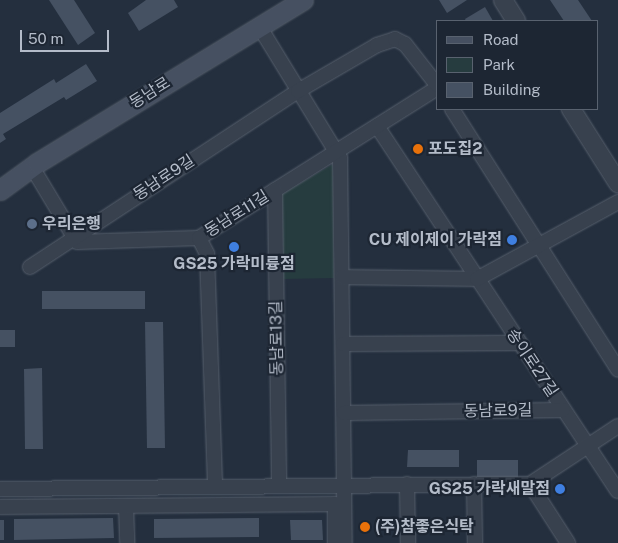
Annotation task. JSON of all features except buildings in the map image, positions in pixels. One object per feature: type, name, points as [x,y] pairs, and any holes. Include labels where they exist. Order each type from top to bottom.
[{"type":"main road","name":"동남로","points":[[0,190],[32,167],[303,0]]},
{"type":"street","points":[[502,0],[515,20]]},
{"type":"street","points":[[259,26],[340,158],[346,543]]},
{"type":"street","name":"동남로11길","points":[[298,90],[377,45],[396,39],[405,44],[436,86]]},
{"type":"street","name":"동남로11길","points":[[73,236],[77,242],[199,238],[336,153],[436,88]]},
{"type":"street","name":"동남로9길","points":[[30,267],[73,236],[298,90]]},
{"type":"street","points":[[453,110],[618,370]]},
{"type":"street","points":[[572,110],[618,183]]},
{"type":"street","points":[[377,126],[477,279]]},
{"type":"street","points":[[32,167],[73,236]]},
{"type":"street","name":"동남로13길","points":[[275,190],[279,486]]},
{"type":"street","points":[[342,278],[477,279],[618,202]]},
{"type":"street","points":[[199,238],[207,254],[216,486]]},
{"type":"street","name":"송이로27길","points":[[477,279],[588,446]]},
{"type":"street","points":[[343,344],[518,342]]},
{"type":"street","name":"동남로9길","points":[[344,413],[563,410]]},
{"type":"street","points":[[0,489],[530,484],[618,426]]},
{"type":"street","points":[[588,446],[618,491]]},
{"type":"street","points":[[407,484],[408,543]]},
{"type":"street","points":[[474,484],[475,543]]},
{"type":"street","points":[[530,484],[568,543]]},
{"type":"street","points":[[0,507],[335,504],[335,543]]},
{"type":"street","points":[[126,506],[127,543]]},
{"type":"green space","points":[[333,164],[334,278],[283,279],[280,195]]},
{"type":"place","name":"포도집2","points":[[418,149]]},
{"type":"place","name":"우리은행","points":[[32,224]]},
{"type":"place","name":"CU 제이제이 가락점","points":[[512,240]]},
{"type":"place","name":"GS25 가락미륭점","points":[[234,247]]},
{"type":"place","name":"GS25 가락새말점","points":[[560,489]]},
{"type":"place","name":"(주)참좋은식탁","points":[[365,527]]}]
